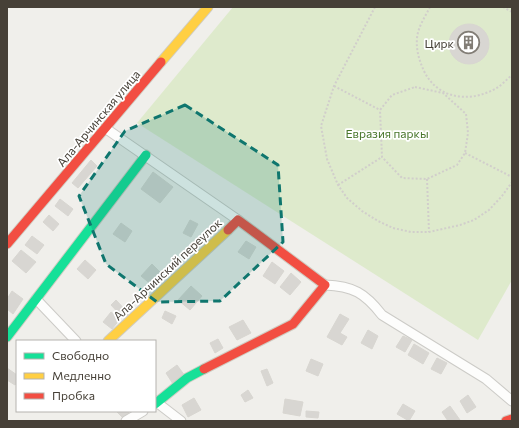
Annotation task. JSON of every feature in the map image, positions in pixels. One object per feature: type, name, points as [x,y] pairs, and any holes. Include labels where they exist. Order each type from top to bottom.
[{"type":"street","name":"Ала-Арчинская улица","points":[[7,244],[208,7]]},
{"type":"street","points":[[105,128],[238,220]]},
{"type":"street","points":[[7,337],[146,155]]},
{"type":"street","name":"Ала-Арчинский переулок","points":[[109,340],[238,220],[325,285]]},
{"type":"street","points":[[181,421],[156,402],[187,378],[293,324],[325,285],[338,286],[358,292],[371,301],[382,315],[486,379],[512,401]]},
{"type":"street","points":[[36,299],[75,340]]},
{"type":"street","points":[[126,421],[141,412]]},
{"type":"street","points":[[506,421],[512,419]]},
{"type":"path","points":[[375,7],[334,86],[321,126],[327,159],[338,185],[347,198],[362,211],[378,221],[411,232],[429,232],[460,225],[474,220],[489,210],[512,182]]},
{"type":"path","points":[[430,7],[417,37],[417,53],[429,81],[443,93],[466,114],[468,133],[464,153],[457,165],[427,179],[402,178],[382,157],[380,110],[392,95],[415,87],[443,93],[464,98],[481,95],[493,90],[512,75]]},
{"type":"path","points":[[503,7],[512,12]]},
{"type":"path","points":[[334,86],[380,110]]},
{"type":"path","points":[[464,153],[512,177]]},
{"type":"path","points":[[338,185],[382,157]]},
{"type":"path","points":[[427,179],[429,232]]},
{"type":"highlighted area","points":[[185,105],[278,165],[283,242],[220,301],[157,302],[106,264],[79,196],[125,131]]},
{"type":"green space","name":"Евразия паркы","points":[[233,7],[512,7],[512,280],[478,340],[137,123]]},
{"type":"building","name":"Цирк","points":[[473,24],[480,27],[486,33],[489,44],[488,52],[480,61],[473,64],[465,64],[458,61],[450,52],[449,40],[452,33],[461,25]]},
{"type":"building","points":[[91,160],[97,166],[78,188],[72,183]]},
{"type":"building","points":[[153,172],[173,187],[160,203],[141,189]]},
{"type":"building","points":[[60,199],[73,209],[68,216],[55,206]]},
{"type":"building","points":[[49,215],[59,224],[53,231],[43,222]]},
{"type":"building","points":[[190,220],[198,224],[191,237],[183,233]]},
{"type":"building","points":[[121,223],[132,231],[125,242],[113,234]]},
{"type":"building","points":[[32,236],[44,245],[37,254],[25,245]]},
{"type":"building","points":[[246,241],[256,247],[249,259],[238,252]]},
{"type":"building","points":[[21,250],[36,262],[26,273],[12,261]]},
{"type":"building","points":[[85,260],[96,270],[88,279],[77,269]]},
{"type":"building","points":[[272,262],[284,271],[275,284],[263,276]]},
{"type":"building","points":[[152,264],[163,275],[153,286],[141,276]]},
{"type":"building","points":[[291,273],[301,282],[290,295],[280,287]]},
{"type":"building","points":[[191,286],[202,296],[190,310],[178,300]]},
{"type":"building","points":[[12,291],[23,299],[13,314],[7,309],[7,299]]},
{"type":"building","points":[[116,300],[129,314],[124,319],[111,305]]},
{"type":"building","points":[[165,311],[176,316],[172,324],[162,318]]},
{"type":"building","points":[[111,312],[120,319],[112,329],[103,322]]},
{"type":"building","points":[[340,314],[349,319],[340,333],[347,337],[342,345],[327,337]]},
{"type":"building","points":[[243,320],[251,333],[237,340],[229,327]]},
{"type":"building","points":[[368,330],[378,336],[372,349],[361,343]]},
{"type":"building","points":[[403,336],[412,340],[405,352],[396,347]]},
{"type":"building","points":[[218,339],[223,348],[215,353],[210,343]]},
{"type":"building","points":[[414,344],[429,353],[423,364],[408,355]]},
{"type":"building","points":[[437,358],[447,363],[441,374],[431,369]]},
{"type":"building","points":[[311,359],[323,364],[318,376],[306,371]]},
{"type":"building","points":[[177,365],[185,376],[173,384],[166,373]]},
{"type":"building","points":[[7,368],[16,374],[16,384],[15,385],[7,380]]},
{"type":"building","points":[[267,369],[273,383],[267,386],[261,371]]},
{"type":"building","points":[[248,390],[253,398],[245,402],[241,395]]},
{"type":"building","points":[[468,395],[476,407],[467,413],[460,401]]},
{"type":"building","points":[[194,398],[201,410],[188,417],[182,405]]},
{"type":"building","points":[[285,399],[303,402],[300,416],[283,413]]},
{"type":"building","points":[[403,404],[415,411],[409,421],[397,414]]},
{"type":"building","points":[[450,406],[460,420],[459,421],[448,421],[442,412]]},
{"type":"building","points":[[306,411],[319,412],[318,418],[306,417]]},
{"type":"building","points":[[117,412],[129,412],[123,418]]},
{"type":"traffic: fast","points":[[7,337],[146,155]]},
{"type":"traffic: fast","points":[[156,403],[187,378],[204,369]]},
{"type":"traffic: slow","points":[[161,62],[208,7]]},
{"type":"traffic: slow","points":[[109,340],[228,230]]},
{"type":"traffic: jam","points":[[7,244],[161,62]]},
{"type":"traffic: jam","points":[[204,369],[293,324],[325,285],[238,220],[228,230]]},
{"type":"traffic: jam","points":[[506,421],[512,419]]},
{"type":"place","name":"Цирк","points":[[469,43]]}]
